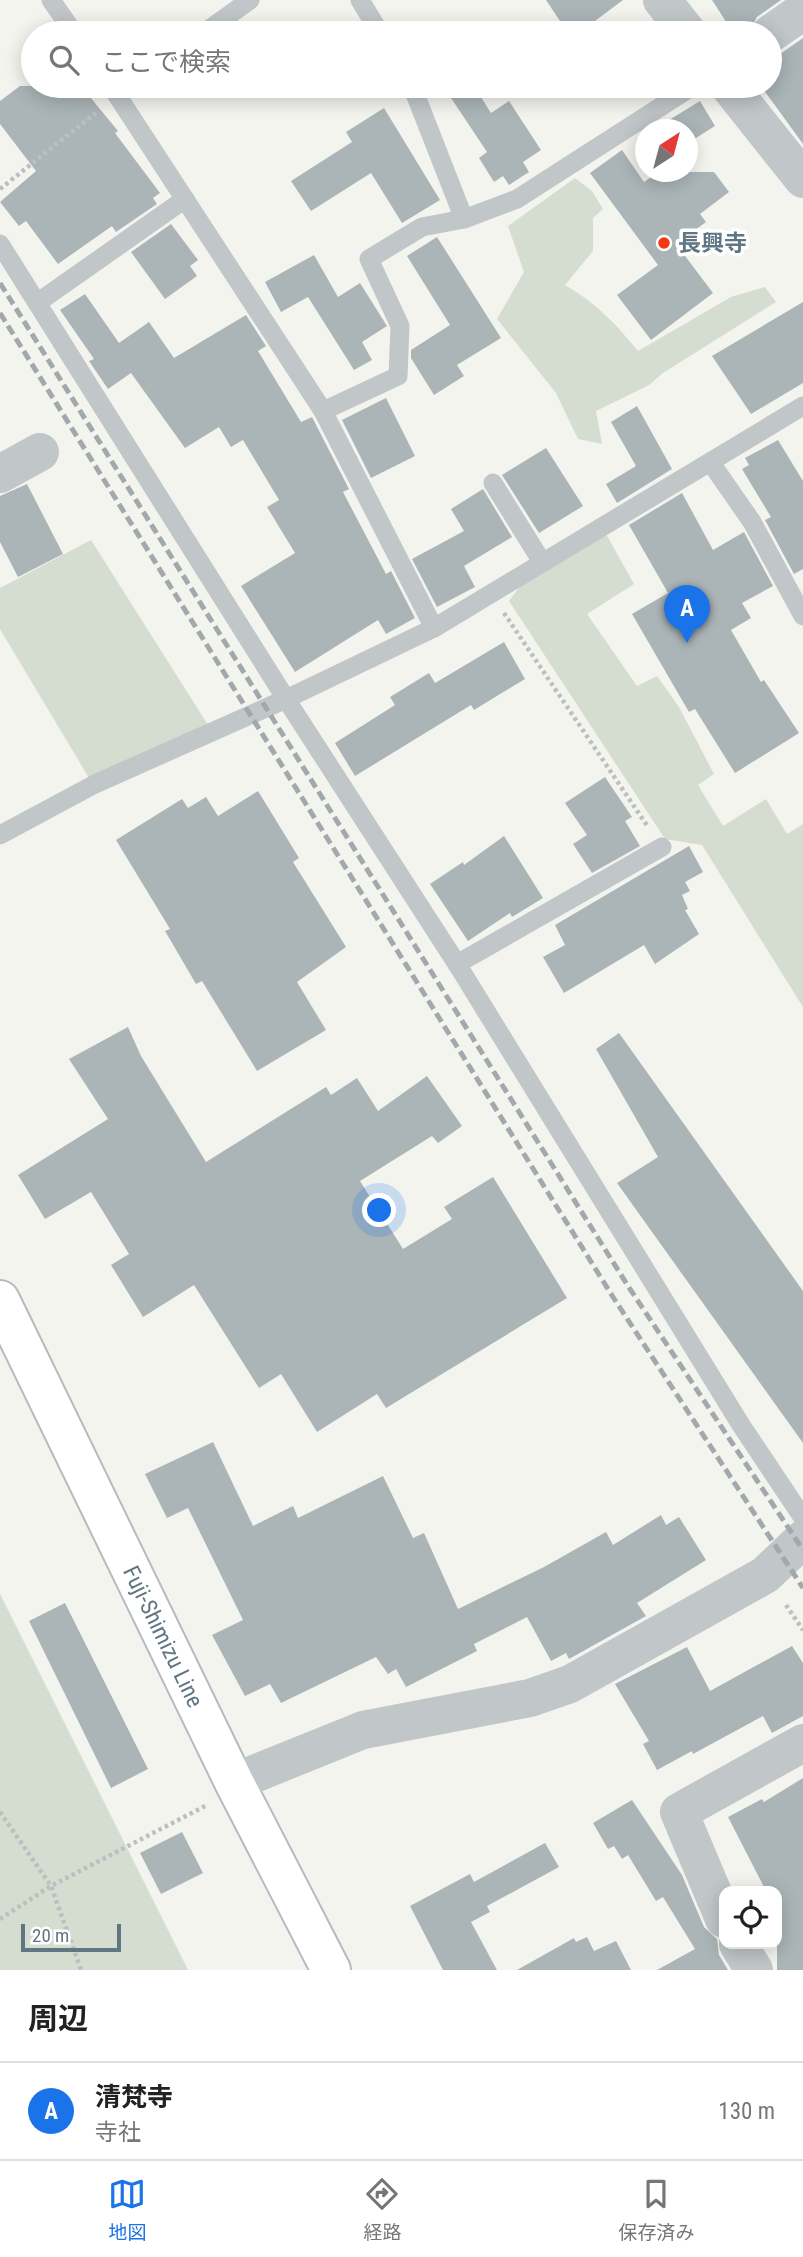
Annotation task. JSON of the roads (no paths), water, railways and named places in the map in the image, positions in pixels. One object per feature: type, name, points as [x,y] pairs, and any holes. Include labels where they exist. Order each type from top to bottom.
[{"type":"main road","name":"Fuji-Shimizu Line","points":[[0,1300],[224,1792],[331,1970]]},
{"type":"street","points":[[782,26],[803,11]]},
{"type":"street","points":[[739,98],[803,179]]},
{"type":"street","points":[[0,474],[40,452]]},
{"type":"street","points":[[224,1792],[363,1730],[530,1698],[570,1684],[765,1575],[803,1539]]},
{"type":"street","points":[[719,1907],[679,1812],[803,1743]]},
{"type":"street","points":[[741,1949],[754,1970]]},
{"type":"lane","points":[[51,0],[66,21]]},
{"type":"lane","points":[[221,21],[250,0]]},
{"type":"lane","points":[[360,0],[373,21]]},
{"type":"lane","points":[[125,98],[185,199],[323,411],[434,628]]},
{"type":"lane","points":[[417,98],[464,219]]},
{"type":"lane","points":[[323,411],[398,376],[400,326],[369,259],[422,227],[464,219],[517,199],[674,98]]},
{"type":"lane","points":[[37,303],[185,199]]},
{"type":"lane","points":[[0,244],[286,699],[457,964],[741,1425],[803,1518]]},
{"type":"lane","points":[[0,835],[94,784],[286,699],[434,628],[803,406]]},
{"type":"lane","points":[[711,463],[752,522],[803,616]]},
{"type":"lane","points":[[493,484],[542,562]]},
{"type":"lane","points":[[457,964],[662,847]]},
{"type":"railway","points":[[0,283],[628,1286],[803,1550]]},
{"type":"railway","points":[[0,313],[613,1297],[803,1588]]},
{"type":"place","name":"長興寺","points":[[664,243]]},
{"type":"place","name":"清梵寺","points":[[687,643]]}]
